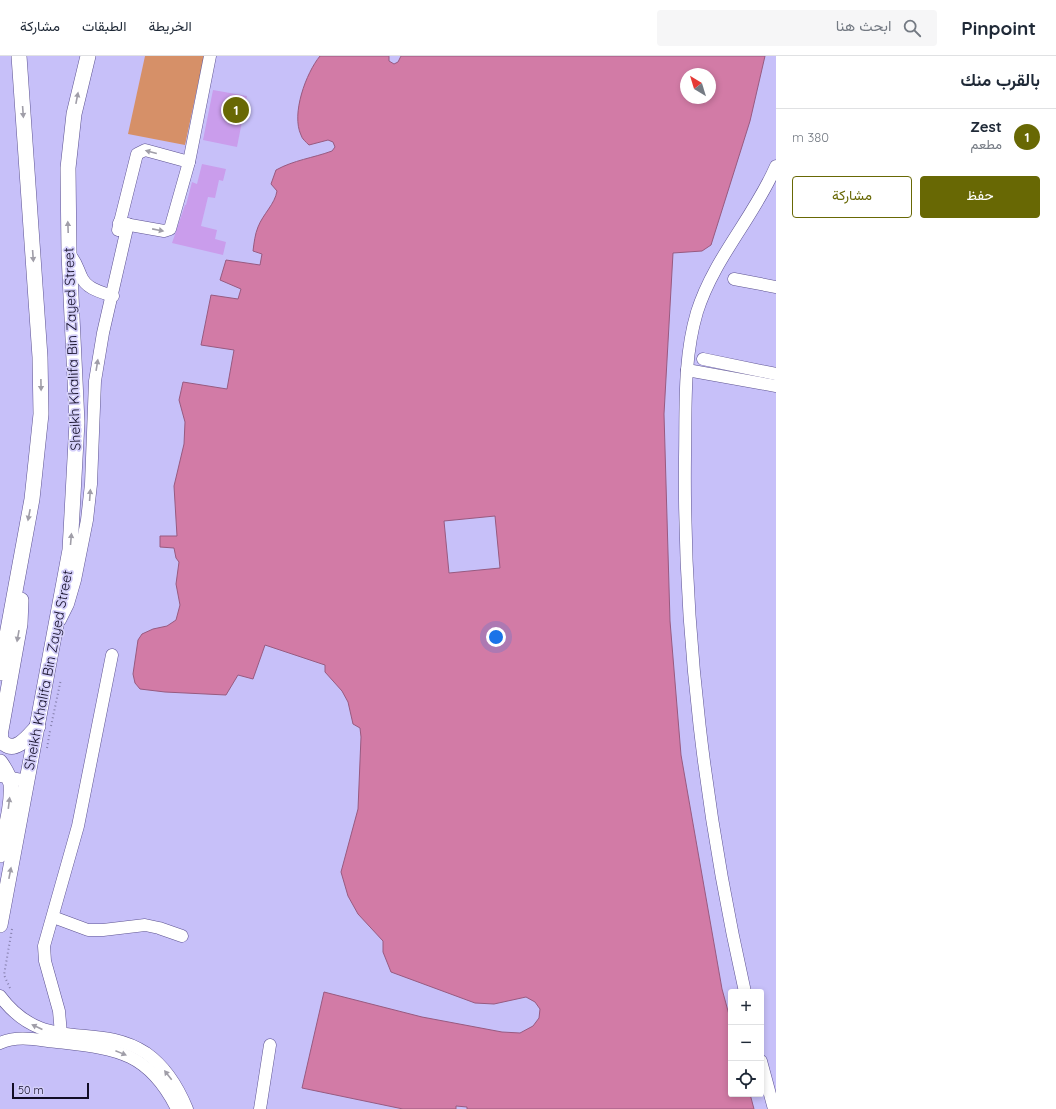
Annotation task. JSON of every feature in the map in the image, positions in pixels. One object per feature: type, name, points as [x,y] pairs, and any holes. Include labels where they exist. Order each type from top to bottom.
[{"type":"main road","points":[[0,669],[36,471],[41,386],[19,56]]},
{"type":"main road","name":"Sheikh Khalifa Bin Zayed Street","points":[[0,925],[70,550],[77,451],[77,390],[67,196],[70,141],[80,82],[88,56]]},
{"type":"main road","points":[[16,584],[21,603],[20,624],[1,730],[2,740],[5,744],[15,746],[20,744],[38,726]]},
{"type":"main road","points":[[0,762],[4,777],[11,785],[10,802],[0,855]]},
{"type":"street","points":[[124,224],[164,231],[168,230],[189,162],[210,56]]},
{"type":"street","points":[[56,626],[72,592],[87,520],[91,484],[95,381],[109,295],[137,154],[145,150],[189,162]]},
{"type":"street","points":[[744,989],[729,914],[710,801],[694,665],[686,525],[687,370],[697,313],[710,280],[758,201],[776,166]]},
{"type":"street","points":[[69,254],[76,262],[84,282],[95,290],[109,295]]},
{"type":"street","points":[[734,279],[776,287]]},
{"type":"street","points":[[702,360],[776,374]]},
{"type":"street","points":[[687,370],[776,386]]},
{"type":"street","points":[[61,1034],[59,1011],[44,954],[46,938],[80,819],[112,655]]},
{"type":"street","points":[[4,777],[27,781]]},
{"type":"street","points":[[53,917],[88,930],[103,930],[145,925],[182,936]]},
{"type":"street","points":[[0,996],[23,1019],[46,1031],[117,1041],[146,1053],[159,1064],[172,1079],[187,1109]]},
{"type":"street","points":[[0,1043],[22,1038],[102,1047],[119,1052],[135,1059],[154,1074],[169,1093],[176,1109]]},
{"type":"street","points":[[260,1109],[270,1045]]},
{"type":"street","points":[[764,1072],[774,1109]]},
{"type":"shaded area","points":[[145,56],[204,56],[185,145],[128,134]]},
{"type":"shaded area","points":[[320,56],[389,56],[389,61],[394,64],[398,62],[401,56],[765,56],[750,121],[711,245],[702,251],[673,253],[664,414],[670,621],[681,755],[722,989],[728,1011],[728,1097],[751,1097],[754,1109],[467,1109],[467,1107],[456,1106],[456,1109],[403,1109],[302,1088],[324,992],[422,1017],[502,1032],[520,1033],[533,1026],[539,1018],[540,1009],[535,1002],[526,997],[494,1004],[475,1003],[391,972],[383,952],[383,941],[358,914],[348,896],[341,872],[358,809],[361,737],[360,728],[353,724],[348,702],[342,691],[325,672],[325,665],[265,645],[253,679],[238,675],[226,695],[165,692],[140,689],[135,683],[133,674],[138,640],[142,634],[153,629],[167,626],[176,620],[180,605],[176,584],[179,562],[176,558],[174,548],[160,547],[160,536],[177,536],[174,486],[184,444],[185,422],[179,400],[183,382],[227,389],[234,350],[201,345],[211,295],[238,299],[241,289],[220,280],[226,260],[260,265],[262,254],[253,251],[255,239],[260,222],[276,196],[277,191],[271,184],[276,170],[297,161],[332,151],[335,147],[333,142],[328,140],[309,145],[302,138],[298,126],[299,105],[305,83]],"holes":[[[495,516],[500,568],[449,573],[444,521]]]},
{"type":"building","points":[[213,90],[247,96],[237,147],[203,140]]},
{"type":"building","points":[[202,164],[226,169],[223,181],[219,180],[215,198],[208,197],[201,226],[217,230],[215,239],[226,242],[223,255],[172,243],[186,205],[192,182],[197,184]]},
{"type":"place","name":"Zest","points":[[236,110]]}]
